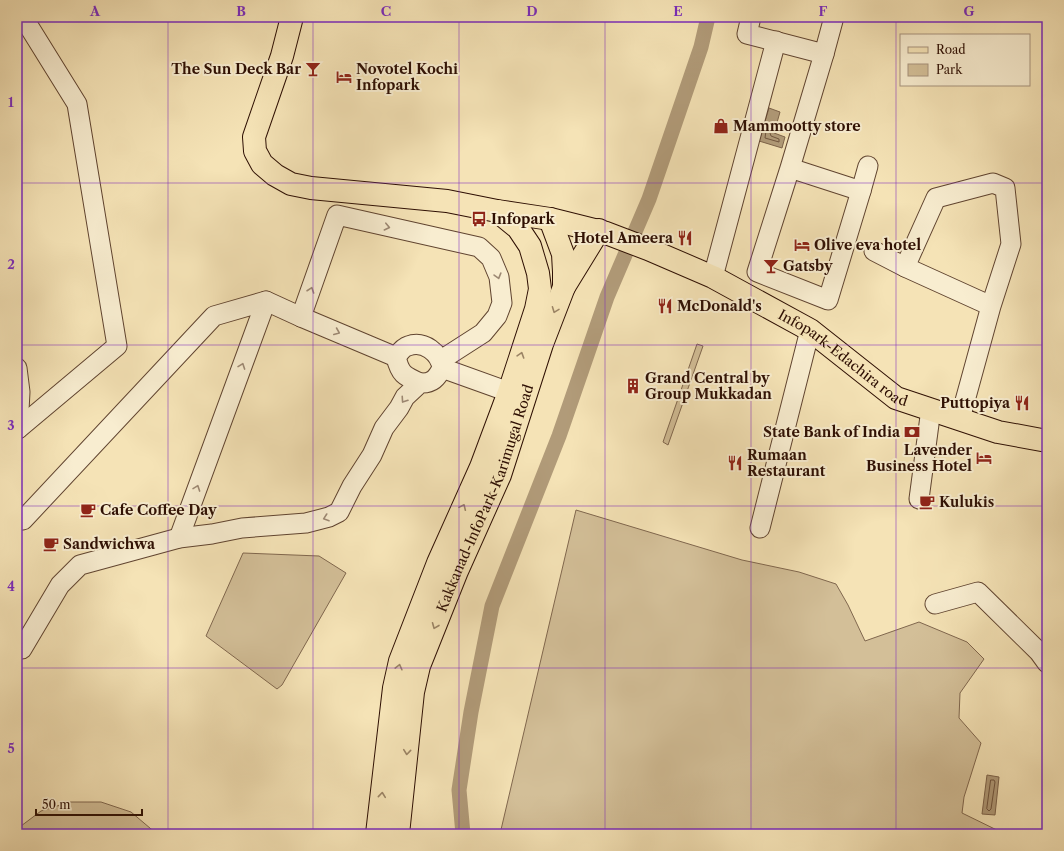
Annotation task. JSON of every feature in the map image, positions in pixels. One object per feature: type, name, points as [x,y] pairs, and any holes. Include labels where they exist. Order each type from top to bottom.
[{"type":"main road","name":"Kakkanad-InfoPark-Karimugal Road","points":[[292,17],[282,56],[254,137],[255,152],[262,164],[275,175],[291,184],[311,188],[447,201],[496,211],[550,219],[563,254],[564,287],[542,344],[500,475],[461,537],[432,578],[400,661],[394,688],[377,834]]},
{"type":"main road","name":"Kakkanad-InfoPark-Karimugal Road","points":[[398,834],[414,692],[419,666],[457,571],[461,537],[481,467],[509,392],[536,309],[540,289],[538,272],[530,246],[518,228],[496,211]]},
{"type":"main road","name":"Infopark-Edachira road","points":[[550,219],[602,232],[648,249],[713,277],[810,330],[896,398],[998,432],[1047,441]]},
{"type":"main road","points":[[564,287],[602,232]]},
{"type":"street","points":[[17,368],[20,392],[18,429],[117,346],[77,104],[23,17]]},
{"type":"street","points":[[751,17],[747,34],[824,54]]},
{"type":"street","points":[[834,17],[790,168],[757,272],[828,300],[868,166]]},
{"type":"street","points":[[713,277],[776,41]]},
{"type":"street","points":[[790,168],[861,191]]},
{"type":"street","points":[[905,267],[936,198],[992,182],[1005,188],[1011,244],[991,306],[960,419]]},
{"type":"street","points":[[301,317],[337,215],[478,248],[491,258],[499,277],[502,303],[496,316],[483,333],[442,364],[434,380],[426,384],[420,383],[405,376],[398,368],[396,357]]},
{"type":"street","points":[[874,251],[905,267],[991,306]]},
{"type":"street","points":[[179,538],[266,301]]},
{"type":"street","points":[[17,521],[23,520],[214,316],[266,301],[396,357]]},
{"type":"street","points":[[760,528],[810,330]]},
{"type":"street","points":[[396,357],[408,346],[420,344],[434,351],[442,364],[509,392]]},
{"type":"street","points":[[17,644],[22,648],[60,585],[80,565],[179,538],[212,534],[242,528],[306,523],[329,517],[339,512],[352,486],[372,455],[384,428],[399,408],[405,397],[420,383]]},
{"type":"street","points":[[919,499],[931,409]]},
{"type":"street","points":[[935,604],[978,592],[1039,652],[1047,663]]},
{"type":"green space","points":[[697,344],[703,346],[668,445],[663,442]]},
{"type":"green space","points":[[576,510],[742,560],[799,572],[836,584],[865,641],[919,622],[967,642],[984,659],[960,693],[959,718],[981,743],[964,797],[962,813],[1005,834],[500,834]]},
{"type":"green space","points":[[243,553],[319,556],[346,573],[282,685],[277,689],[206,636]]},
{"type":"green space","points":[[70,802],[101,802],[131,812],[157,834],[17,834],[17,829],[41,811]]},
{"type":"water","points":[[769,108],[780,112],[774,133],[785,137],[782,148],[759,141]]},
{"type":"water","points":[[987,775],[999,777],[995,815],[982,814]]},
{"type":"waterway","points":[[463,834],[459,790],[471,712],[492,606],[559,436],[607,297],[649,199],[701,47],[708,17]]},
{"type":"place","name":"The Sun Deck Bar","points":[[313,69]]},
{"type":"place","name":"Novotel Kochi Infopark","points":[[344,77]]},
{"type":"place","name":"Mammootty store","points":[[721,126]]},
{"type":"place","name":"Infopark","points":[[479,219]]},
{"type":"place","name":"Hotel Ameera","points":[[685,238]]},
{"type":"place","name":"Olive eva hotel","points":[[802,245]]},
{"type":"place","name":"Gatsby","points":[[771,266]]},
{"type":"place","name":"McDonald's","points":[[665,306]]},
{"type":"place","name":"Grand Central by Group Mukkadan","points":[[633,386]]},
{"type":"place","name":"Puttopiya","points":[[1022,403]]},
{"type":"place","name":"State Bank of India","points":[[912,432]]},
{"type":"place","name":"Lavender Business Hotel","points":[[984,458]]},
{"type":"place","name":"Rumaan Restaurant","points":[[735,463]]},
{"type":"place","name":"Kulukis","points":[[927,502]]},
{"type":"place","name":"Cafe Coffee Day","points":[[88,510]]},
{"type":"place","name":"Sandwichwa","points":[[51,544]]}]
